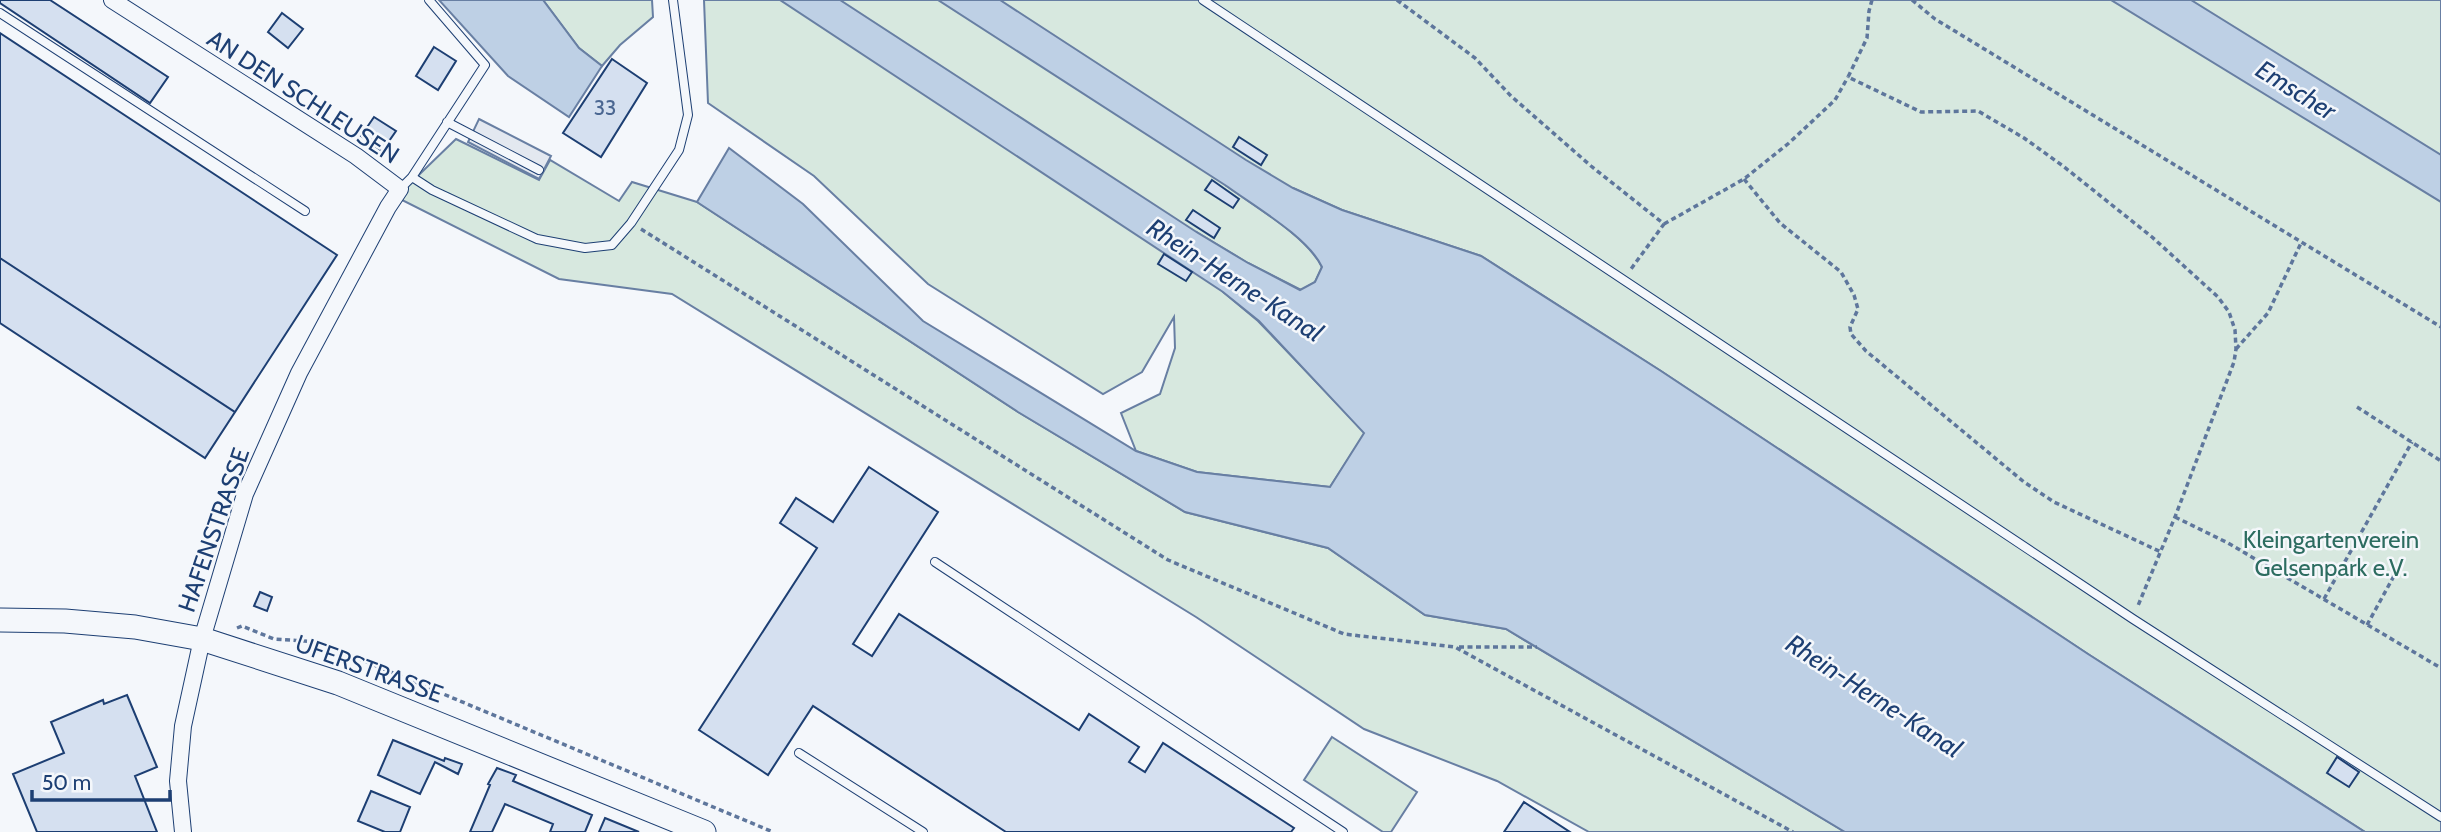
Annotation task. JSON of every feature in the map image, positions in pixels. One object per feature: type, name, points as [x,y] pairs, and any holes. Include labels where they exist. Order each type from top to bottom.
[{"type":"main road","name":"UFERSTRASSE","points":[[0,621],[65,621],[135,627],[202,639],[338,683],[704,832]]},
{"type":"street","name":"AN DEN SCHLEUSEN","points":[[112,0],[356,156],[400,189]]},
{"type":"street","name":"HAFENSTRASSE","points":[[183,832],[178,780],[183,726],[202,639],[245,494],[299,373],[400,189]]},
{"type":"lane","points":[[412,177],[485,65],[429,0]]},
{"type":"lane","name":"AN DEN SCHLEUSEN","points":[[400,189],[412,177],[432,190],[537,239],[585,248],[612,245],[631,223],[679,150],[688,115],[673,0]]},
{"type":"lane","points":[[1203,0],[2133,619],[2441,817]]},
{"type":"lane","points":[[0,13],[305,211]]},
{"type":"lane","points":[[447,122],[539,170]]},
{"type":"lane","points":[[935,562],[1343,832]]},
{"type":"lane","points":[[799,753],[923,832]]},
{"type":"path","points":[[1397,0],[1475,58],[1511,96],[1561,140],[1664,224]]},
{"type":"path","points":[[1623,279],[1664,224],[1744,179],[1789,143],[1835,100],[1867,38],[1872,0]]},
{"type":"path","points":[[1912,0],[1935,19],[2441,327]]},
{"type":"path","points":[[1848,77],[1921,112],[1978,111],[2024,138],[2092,188],[2186,266],[2218,297],[2229,312],[2235,330],[2234,362],[2133,619]]},
{"type":"path","points":[[1744,179],[1780,223],[1841,272],[1854,295],[1858,309],[1850,327],[1851,334],[1866,351],[2024,482],[2054,502],[2161,552]]},
{"type":"path","points":[[631,223],[1168,560],[1344,634],[1455,647],[1537,647]]},
{"type":"path","points":[[2236,349],[2268,313],[2301,243]]},
{"type":"path","points":[[2357,407],[2441,461]]},
{"type":"path","points":[[2324,599],[2412,442]]},
{"type":"path","points":[[2175,517],[2228,543],[2441,668]]},
{"type":"path","points":[[2367,625],[2395,574]]},
{"type":"path","points":[[274,639],[319,642],[773,832]]},
{"type":"path","points":[[1455,647],[1793,832]]},
{"type":"green space","points":[[543,0],[652,0],[653,17],[620,45],[602,66],[579,48]]},
{"type":"green space","name":"Kleingartenverein Gelsenpark e.V.","points":[[704,0],[2441,0],[2441,832],[2365,832],[1481,256],[1342,210],[1293,188],[1228,187],[1280,223],[1315,256],[1322,267],[1315,282],[1301,290],[1198,233],[1223,292],[1258,321],[1365,433],[1330,487],[1197,472],[1136,451],[1121,413],[1160,394],[1175,348],[1174,317],[1142,372],[1103,394],[928,284],[814,176],[708,103]]},
{"type":"green space","points":[[456,139],[539,180],[550,160],[619,201],[632,182],[697,202],[1018,412],[1185,512],[1328,548],[1425,615],[1506,629],[1845,832],[1589,832],[1497,781],[1364,729],[1196,617],[672,294],[559,279],[396,197]]},
{"type":"green space","points":[[1332,737],[1417,792],[1391,832],[1383,832],[1304,780]]},
{"type":"shaded area","points":[[479,119],[551,156],[539,179],[468,142]]},
{"type":"water","points":[[439,0],[543,0],[579,48],[602,66],[569,117],[508,76]]},
{"type":"water","name":"Rhein-Herne-Kanal","points":[[780,0],[840,0],[1248,263],[1300,290],[1315,282],[1322,267],[1305,245],[1280,223],[938,0],[1000,0],[1293,188],[1342,210],[1481,256],[2365,832],[1845,832],[1506,629],[1425,615],[1328,548],[1185,512],[1018,412],[697,202],[729,148],[803,204],[923,321],[1136,451],[1197,472],[1330,487],[1364,433],[1259,321],[1223,292]]},
{"type":"water","name":"Emscher","points":[[2111,0],[2191,0],[2441,155],[2441,202]]},
{"type":"building","points":[[0,0],[50,0],[168,77],[150,103],[0,3]]},
{"type":"building","points":[[282,13],[303,29],[288,48],[268,32]]},
{"type":"building","points":[[0,33],[337,255],[235,412],[0,258]]},
{"type":"building","points":[[434,47],[456,61],[438,90],[416,76]]},
{"type":"building","points":[[612,59],[647,83],[601,157],[563,133]]},
{"type":"building","points":[[374,117],[396,131],[382,151],[361,136]]},
{"type":"building","points":[[1239,137],[1267,155],[1261,165],[1233,147]]},
{"type":"building","points":[[1212,180],[1239,199],[1233,208],[1205,190]]},
{"type":"building","points":[[1193,210],[1220,228],[1214,238],[1186,220]]},
{"type":"building","points":[[1164,254],[1192,272],[1186,281],[1158,264]]},
{"type":"building","points":[[0,258],[235,412],[205,458],[0,323]]},
{"type":"building","points":[[869,467],[938,512],[853,644],[872,656],[899,614],[1079,730],[1089,714],[1139,747],[1129,762],[1145,772],[1163,743],[1294,828],[1291,832],[1006,832],[813,706],[768,775],[699,730],[817,548],[780,523],[796,498],[833,522]]},
{"type":"building","points":[[260,592],[272,597],[267,611],[254,606]]},
{"type":"building","points":[[127,695],[157,767],[135,776],[157,832],[37,832],[13,774],[64,753],[51,722],[103,700],[104,704]]},
{"type":"building","points":[[393,740],[444,761],[445,758],[462,764],[458,774],[435,762],[420,794],[378,775]]},
{"type":"building","points":[[2337,757],[2359,772],[2349,787],[2327,773]]},
{"type":"building","points":[[497,768],[516,775],[513,781],[592,815],[585,832],[550,832],[553,824],[505,804],[492,832],[470,832]]},
{"type":"building","points":[[371,791],[410,807],[400,832],[385,832],[358,821]]},
{"type":"building","points":[[1524,802],[1570,832],[1504,832]]},
{"type":"building","points":[[605,818],[639,832],[599,832]]}]
